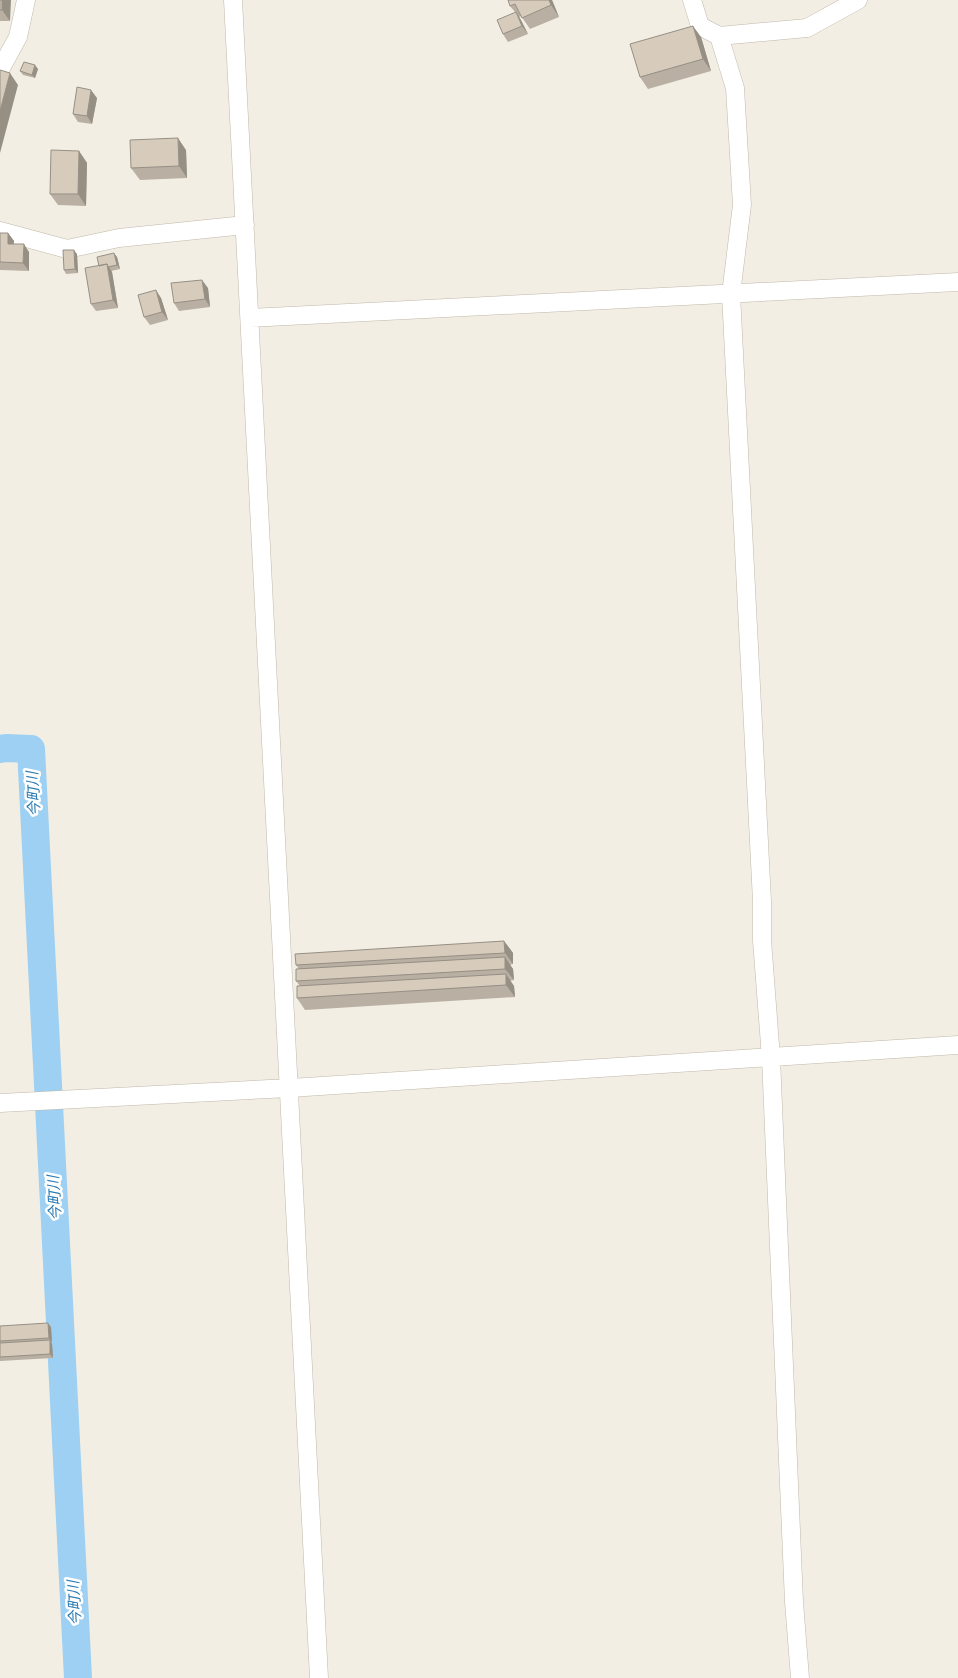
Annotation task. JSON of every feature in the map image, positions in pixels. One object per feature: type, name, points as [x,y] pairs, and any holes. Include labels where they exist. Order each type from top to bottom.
[{"type":"street","points":[[0,70],[18,37],[26,0]]},
{"type":"street","points":[[233,0],[319,1678]]},
{"type":"street","points":[[692,0],[700,26],[719,36],[807,28],[858,0]]},
{"type":"street","points":[[719,36],[735,88],[742,205],[731,294],[762,901],[762,940],[771,1058],[794,1602],[800,1678]]},
{"type":"street","points":[[0,231],[66,249],[119,238],[245,225]]},
{"type":"street","points":[[250,318],[958,282]]},
{"type":"street","points":[[0,1104],[290,1088],[958,1046]]},
{"type":"building","points":[[0,0],[2,0],[2,10],[0,10]]},
{"type":"building","points":[[508,0],[549,0],[551,5],[522,18],[515,4],[510,6]]},
{"type":"building","points":[[516,12],[522,26],[503,34],[497,20]]},
{"type":"building","points":[[693,26],[703,59],[640,77],[630,44]]},
{"type":"building","points":[[24,62],[35,65],[32,75],[20,71]]},
{"type":"building","points":[[0,70],[10,73],[0,111]]},
{"type":"building","points":[[77,87],[91,90],[87,116],[73,114]]},
{"type":"building","points":[[178,138],[179,166],[131,168],[130,140]]},
{"type":"building","points":[[51,150],[79,151],[78,194],[50,194]]},
{"type":"building","points":[[0,233],[8,233],[8,244],[24,244],[23,263],[0,262]]},
{"type":"building","points":[[63,250],[74,250],[75,269],[64,270]]},
{"type":"building","points":[[114,253],[117,265],[108,267],[107,264],[99,266],[97,257]]},
{"type":"building","points":[[107,264],[113,300],[91,304],[85,268]]},
{"type":"building","points":[[202,280],[205,299],[174,303],[171,283]]},
{"type":"building","points":[[156,290],[162,312],[144,317],[138,295]]},
{"type":"building","points":[[504,941],[505,953],[296,965],[295,954]]},
{"type":"building","points":[[505,957],[505,969],[296,981],[296,969]]},
{"type":"building","points":[[506,974],[506,985],[297,998],[297,986]]},
{"type":"building","points":[[48,1323],[49,1338],[0,1341],[0,1326]]},
{"type":"building","points":[[50,1340],[50,1354],[0,1357],[0,1343]]},
{"type":"waterway","name":"今町川","points":[[0,749],[31,749],[78,1678]]}]
